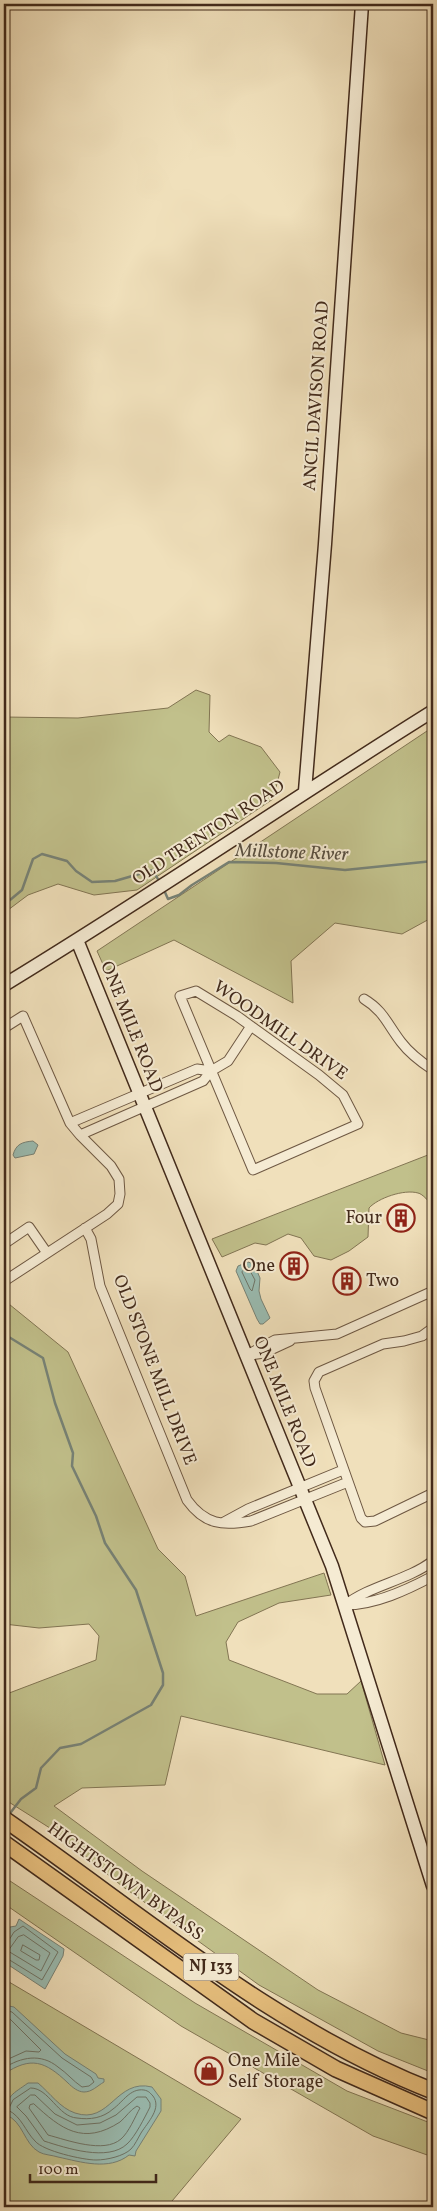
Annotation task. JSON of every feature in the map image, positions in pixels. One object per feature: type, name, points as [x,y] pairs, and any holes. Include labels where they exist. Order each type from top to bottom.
[{"type":"highway","name":"HIGHTSTOWN BYPASS","points":[[4,1819],[277,2012],[345,2052],[433,2091]]},
{"type":"highway","name":"NJ 133","points":[[4,1843],[253,2021],[343,2073],[433,2112]]},
{"type":"street","name":"ANCIL DAVISON ROAD","points":[[305,791],[325,544],[362,4]]},
{"type":"street","name":"OLD TRENTON ROAD","points":[[4,985],[433,711]]},
{"type":"street","name":"ONE MILE ROAD","points":[[77,940],[303,1493],[345,1605],[433,1886]]},
{"type":"street","name":"WOODMILL DRIVE","points":[[196,991],[251,1026],[319,1075],[343,1096],[358,1124],[253,1170],[180,996],[196,991]]},
{"type":"street","points":[[364,999],[378,1008],[385,1016],[407,1050],[433,1070]]},
{"type":"street","points":[[4,1028],[23,1016],[70,1123],[112,1166],[119,1179],[120,1186],[118,1204],[106,1214],[6,1280],[4,1276]]},
{"type":"street","points":[[80,1135],[204,1081],[211,1071],[228,1061],[251,1026]]},
{"type":"street","points":[[70,1123],[197,1069],[211,1071]]},
{"type":"street","points":[[4,1244],[29,1227],[47,1253]]},
{"type":"street","name":"OLD STONE MILL DRIVE","points":[[85,1228],[92,1239],[100,1286],[188,1500],[200,1516],[209,1521],[234,1524],[251,1522],[303,1493]]},
{"type":"street","points":[[246,1355],[264,1353],[295,1339],[337,1334],[433,1291]]},
{"type":"street","points":[[433,1328],[422,1336],[404,1342],[383,1344],[319,1372],[314,1381],[343,1470],[362,1518],[369,1522],[433,1493]]},
{"type":"street","points":[[303,1493],[343,1470]]},
{"type":"street","points":[[224,1522],[248,1509],[348,1482]]},
{"type":"street","points":[[345,1605],[358,1595],[405,1578],[433,1561]]},
{"type":"street","points":[[345,1605],[361,1605],[404,1590],[431,1576]]},
{"type":"shaded area","points":[[196,690],[210,695],[209,732],[219,742],[229,735],[261,747],[280,772],[273,799],[137,890],[94,895],[58,884],[28,895],[4,913],[4,717],[78,718],[168,708]]},
{"type":"shaded area","points":[[433,727],[433,917],[402,934],[335,923],[291,961],[293,1003],[174,940],[106,971],[97,951]]},
{"type":"shaded area","points":[[433,1153],[433,1206],[422,1195],[412,1192],[399,1193],[378,1201],[369,1208],[368,1237],[349,1251],[331,1260],[314,1256],[301,1238],[288,1234],[266,1245],[255,1243],[222,1257],[212,1239]]},
{"type":"shaded area","points":[[4,1300],[68,1352],[158,1549],[185,1576],[196,1616],[324,1573],[331,1595],[279,1603],[238,1622],[226,1642],[229,1660],[317,1694],[347,1694],[361,1681],[385,1765],[181,1716],[165,1785],[82,1788],[54,1806],[142,1871],[318,1990],[401,2033],[433,2041],[433,2073],[378,2051],[259,1985],[122,1886],[53,1830],[4,1799],[4,1695],[96,1660],[99,1636],[89,1624],[39,1628],[4,1624]]},
{"type":"shaded area","points":[[4,1877],[195,2003],[347,2091],[433,2124],[433,2157],[373,2136],[181,2026],[6,1905],[4,1909]]},
{"type":"shaded area","points":[[4,1979],[241,2119],[167,2207],[4,2207]]},
{"type":"water","points":[[33,1141],[38,1145],[34,1154],[15,1158],[13,1155],[14,1151],[18,1146]]},
{"type":"water","points":[[248,1262],[254,1264],[260,1278],[259,1291],[261,1299],[270,1318],[263,1324],[260,1324],[257,1319],[236,1271],[238,1266]]},
{"type":"water","points":[[19,1919],[64,1949],[63,1956],[45,1989],[4,1962],[4,1941],[10,1927],[16,1926]]},
{"type":"water","points":[[4,2005],[14,2007],[65,2054],[96,2074],[98,2078],[104,2079],[104,2082],[90,2091],[82,2092],[73,2088],[45,2066],[30,2063],[14,2068],[4,2074]]},
{"type":"water","points":[[28,2083],[38,2083],[65,2108],[75,2113],[87,2115],[97,2113],[130,2089],[140,2086],[152,2087],[161,2099],[161,2111],[136,2151],[135,2156],[129,2155],[113,2163],[104,2164],[76,2161],[39,2152],[30,2144],[16,2122],[6,2115],[7,2103],[11,2096]]},
{"type":"waterway","name":"Millstone River","points":[[4,900],[10,900],[22,890],[33,859],[42,854],[67,861],[76,871],[92,882],[115,881],[153,870],[160,883]]},
{"type":"waterway","name":"Millstone River","points":[[164,890],[168,899],[179,895],[229,862],[276,863],[345,870],[433,861]]},
{"type":"waterway","points":[[4,1334],[43,1358],[55,1403],[73,1453],[72,1466],[96,1516],[105,1543],[136,1590],[163,1673],[163,1685],[151,1705],[81,1744],[60,1748],[41,1768],[36,1788],[21,1799],[11,1812]]},
{"type":"place","name":"Four","points":[[401,1218]]},
{"type":"place","name":"One","points":[[294,1266]]},
{"type":"place","name":"Two","points":[[347,1281]]},
{"type":"place","name":"One Mile Self Storage","points":[[209,2071]]}]
